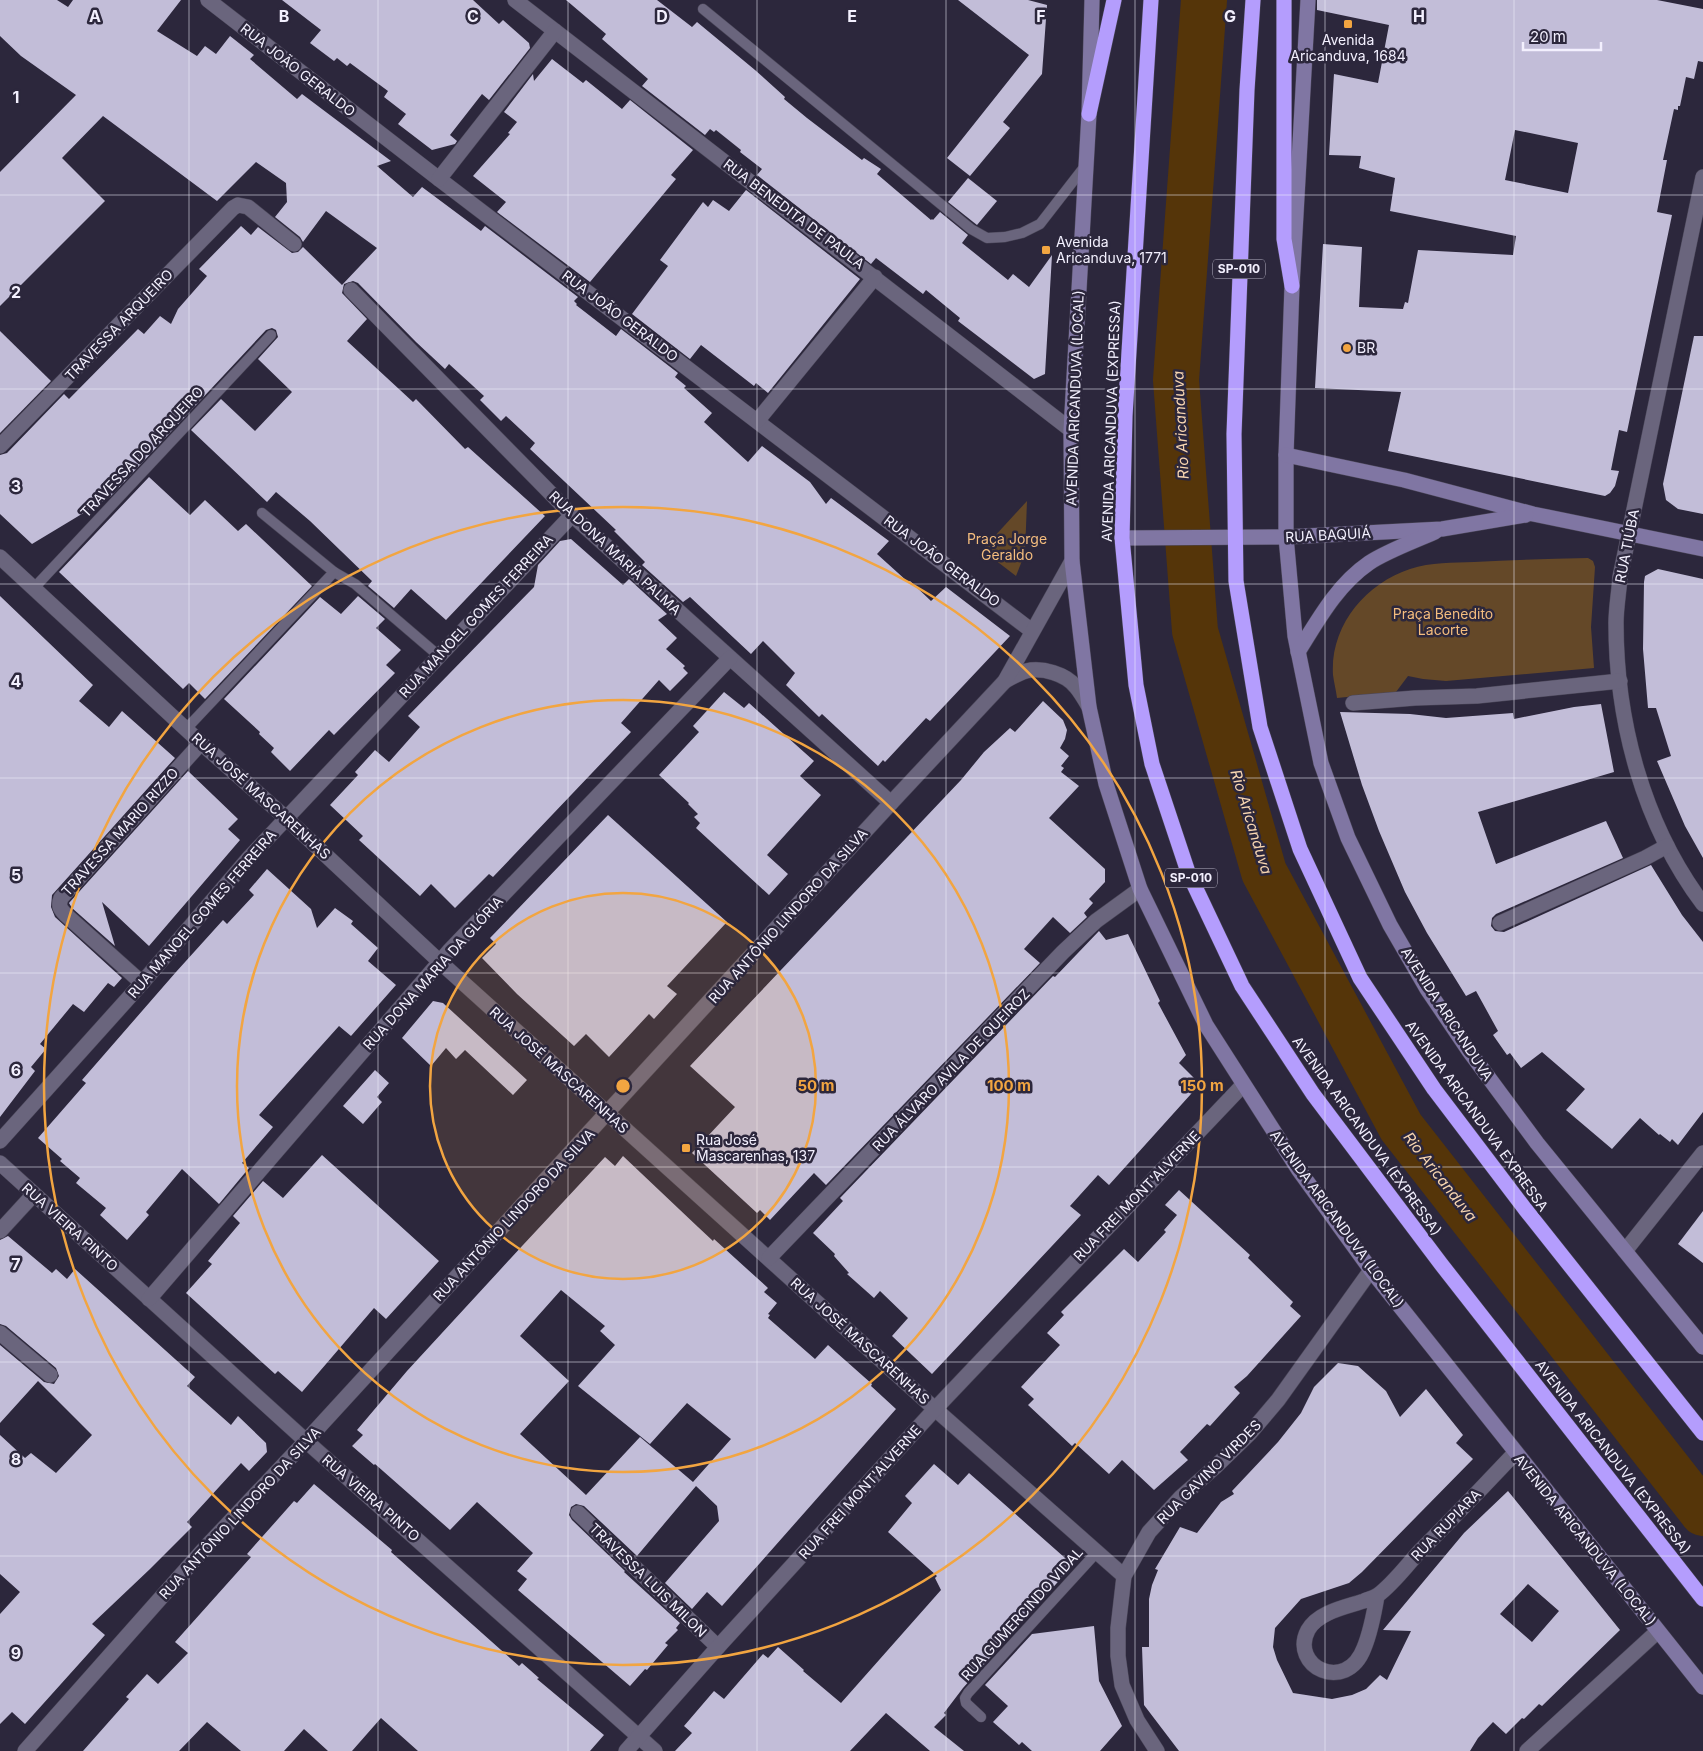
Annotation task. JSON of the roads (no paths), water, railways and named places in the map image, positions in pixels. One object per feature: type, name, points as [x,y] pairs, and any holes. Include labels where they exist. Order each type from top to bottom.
[{"type":"highway","points":[[1089,114],[1114,0]]},
{"type":"highway","name":"AVENIDA ARICANDUVA (EXPRESSA)","points":[[1151,0],[1125,416],[1129,538],[1136,685],[1152,764],[1188,872],[1242,986],[1313,1094],[1440,1264],[1703,1599]]},
{"type":"highway","name":"SP-010","points":[[1235,537],[1234,434],[1246,100],[1253,0]]},
{"type":"highway","points":[[1284,0],[1284,239],[1292,286]]},
{"type":"highway","name":"AVENIDA ARICANDUVA EXPRESSA","points":[[1235,537],[1236,581],[1260,727],[1300,849],[1360,978],[1434,1089],[1524,1209],[1703,1432]]},
{"type":"main road","name":"AVENIDA ARICANDUVA (LOCAL)","points":[[1092,0],[1089,114],[1071,430],[1072,560],[1089,706],[1106,784],[1140,890],[1206,1025],[1298,1169],[1371,1270],[1703,1687]]},
{"type":"main road","points":[[1286,537],[1286,455],[1292,286],[1308,0]]},
{"type":"main road","name":"RUA BAQUIÁ","points":[[1286,455],[1404,480],[1532,514],[1703,549]]},
{"type":"main road","name":"RUA BAQUIÁ","points":[[1129,538],[1286,537],[1442,529],[1532,514]]},
{"type":"main road","points":[[1298,652],[1328,604],[1352,576],[1371,562],[1442,529]]},
{"type":"main road","name":"AVENIDA ARICANDUVA","points":[[1286,537],[1295,636],[1321,763],[1348,838],[1390,926],[1427,989],[1469,1051],[1537,1143],[1703,1347]]},
{"type":"street","name":"RUA JOÃO GERALDO","points":[[208,0],[439,179],[1032,630]]},
{"type":"street","name":"RUA BENEDITA DE PAULA","points":[[515,0],[1071,430]]},
{"type":"street","points":[[439,179],[555,31]]},
{"type":"street","name":"RUA TIÚBA","points":[[1703,177],[1620,577],[1616,622],[1620,681],[1626,728],[1640,782],[1667,846],[1703,904]]},
{"type":"street","name":"TRAVESSA ARQUEIRO","points":[[0,446],[238,205],[248,207],[294,244]]},
{"type":"street","points":[[758,420],[875,277]]},
{"type":"street","name":"RUA DONA MARIA PALMA","points":[[351,290],[572,514],[891,803]]},
{"type":"street","name":"RUA MANOEL GOMES FERREIRA","points":[[0,1141],[142,983],[248,859],[572,514]]},
{"type":"street","name":"RUA JOSÉ MASCARENHAS","points":[[0,557],[186,729],[286,818],[440,962],[935,1410],[1124,1576]]},
{"type":"street","name":"RUA ANTÔNIO LINDORO DA SILVA","points":[[26,1751],[205,1548],[306,1441],[1005,681],[1072,560]]},
{"type":"street","name":"RUA DONA MARIA DA GLÓRIA","points":[[149,1299],[440,962],[730,658]]},
{"type":"street","name":"RUA ANTÔNIO LINDORO DA SILVA","points":[[1005,681],[1028,670],[1055,674],[1068,679],[1077,687],[1089,706]]},
{"type":"street","points":[[1353,703],[1477,696],[1620,681]]},
{"type":"street","name":"TRAVESSA MARIO RIZZO","points":[[142,983],[66,915],[60,908],[59,903],[61,898],[201,742]]},
{"type":"street","points":[[1500,923],[1645,858],[1667,846]]},
{"type":"street","name":"RUA ÁLVARO AVILA DE QUEIROZ","points":[[769,1258],[1063,952],[1096,921],[1140,890]]},
{"type":"street","name":"RUA FREI MONT'ALVERNE","points":[[626,1751],[718,1647],[935,1410],[1243,1085]]},
{"type":"street","points":[[1625,1251],[1703,1153]]},
{"type":"street","name":"RUA VIEIRA PINTO","points":[[0,1163],[306,1441],[654,1751]]},
{"type":"street","points":[[0,1231],[34,1194]]},
{"type":"street","name":"RUA GAVINO VIRDES","points":[[1157,1751],[1137,1720],[1122,1685],[1118,1656],[1118,1628],[1124,1576],[1149,1532],[1181,1497],[1250,1433],[1278,1400],[1371,1270]]},
{"type":"street","points":[[0,1333],[50,1375]]},
{"type":"street","name":"RUA RUPIARA","points":[[1377,1596],[1515,1453]]},
{"type":"street","name":"TRAVESSA LUIS MILON","points":[[578,1512],[718,1647]]},
{"type":"street","points":[[1377,1596],[1369,1634],[1363,1651],[1354,1663],[1347,1670],[1333,1673],[1316,1668],[1306,1657],[1305,1639],[1308,1629],[1319,1618],[1377,1596]]},
{"type":"street","points":[[1527,1751],[1658,1631]]},
{"type":"lane","points":[[703,9],[971,229],[987,238],[1005,237],[1022,233],[1040,224],[1086,165]]},
{"type":"lane","name":"TRAVESSA DO ARQUEIRO","points":[[34,588],[271,335]]},
{"type":"lane","points":[[262,513],[334,572],[355,584],[439,656]]},
{"type":"lane","points":[[186,729],[334,572]]},
{"type":"lane","name":"RUA GUMERCINDO VIDAL","points":[[981,1717],[966,1703],[965,1698],[968,1693],[1097,1552]]},
{"type":"waterway","name":"Rio Aricanduva","points":[[1204,0],[1176,380],[1195,631],[1264,872],[1401,1127],[1703,1513]]},
{"type":"place","name":"Avenida Aricanduva, 1684","points":[[1348,24]]},
{"type":"place","name":"Avenida Aricanduva, 1771","points":[[1046,250]]},
{"type":"place","name":"BR","points":[[1347,348]]},
{"type":"place","name":"Rua José Mascarenhas, 137","points":[[686,1148]]},
{"type":"park label","name":"Praça Jorge Geraldo","points":[[1007,548]]},
{"type":"park label","name":"Praça Benedito Lacorte","points":[[1443,622]]}]
